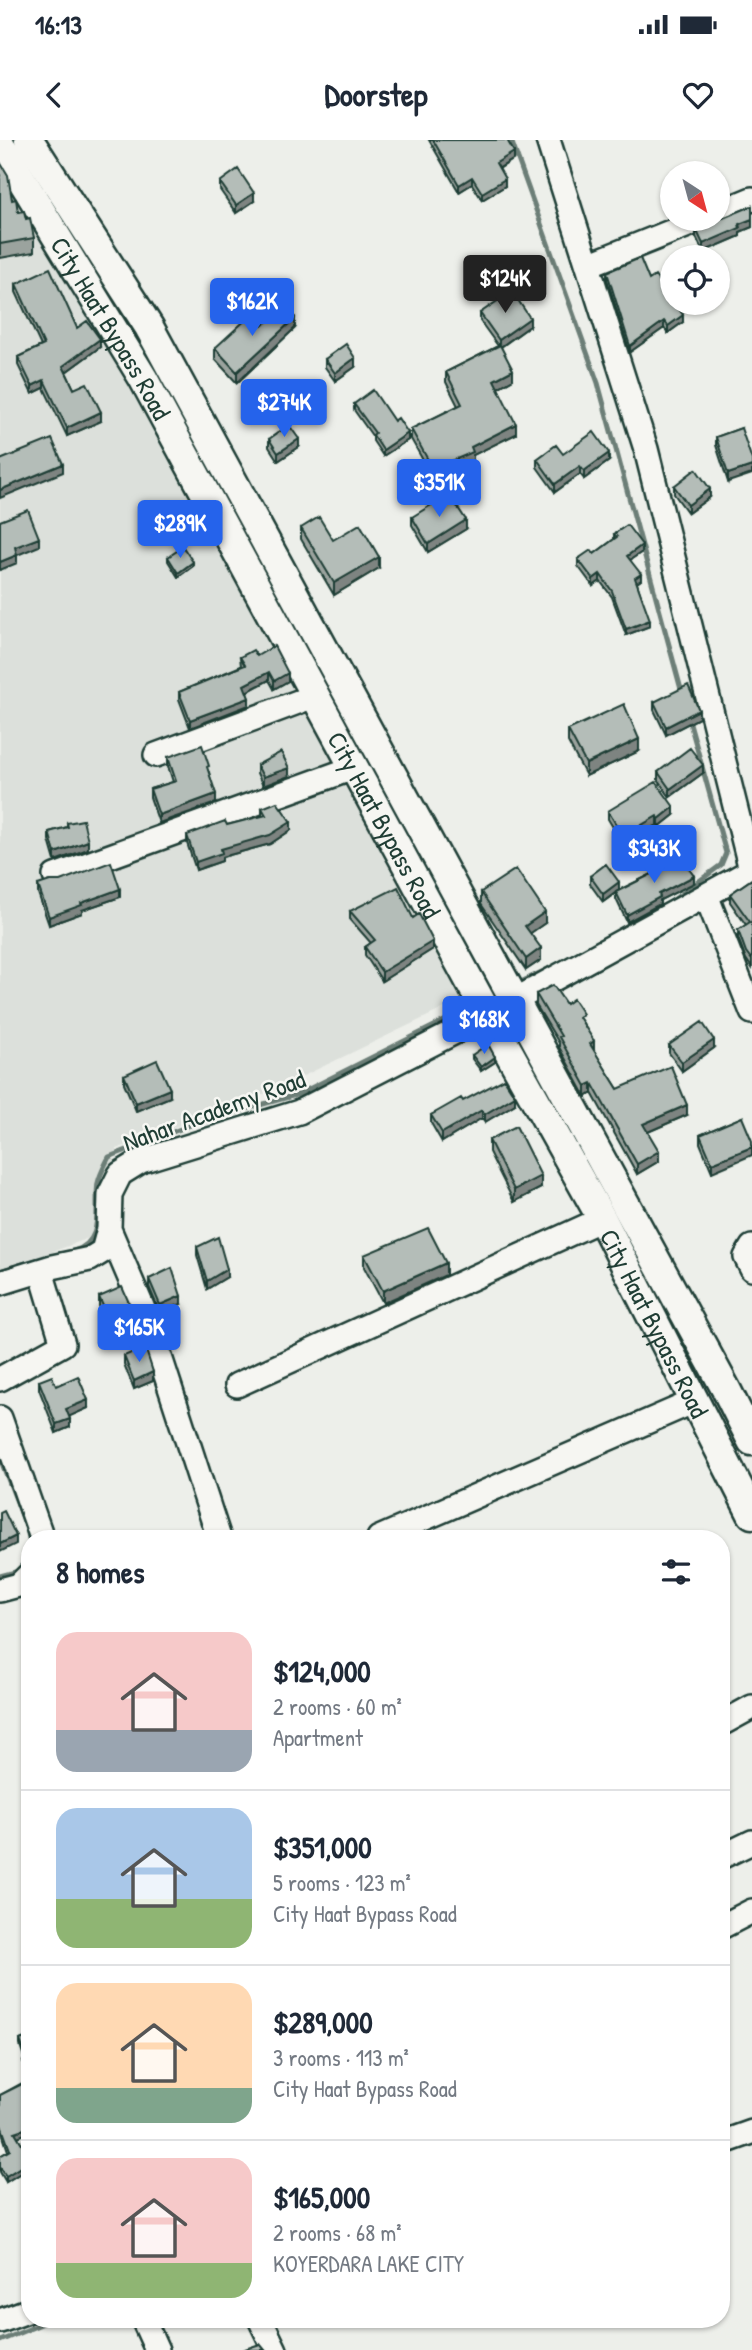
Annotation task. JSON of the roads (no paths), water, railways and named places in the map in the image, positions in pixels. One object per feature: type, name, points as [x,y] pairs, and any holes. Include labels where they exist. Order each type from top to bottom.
[{"type":"main road","name":"City Haat Bypass Road","points":[[29,140],[149,327],[752,1441]]},
{"type":"main road","name":"City Haat Bypass Road","points":[[0,144],[143,378],[353,768],[602,1219],[752,1514]]},
{"type":"street","points":[[548,140],[646,449],[752,870]]},
{"type":"street","points":[[730,208],[752,199]]},
{"type":"street","points":[[588,265],[673,231]]},
{"type":"street","points":[[156,755],[314,696]]},
{"type":"street","points":[[55,876],[353,768]]},
{"type":"street","name":"Nahar Academy Road","points":[[0,1283],[90,1259],[103,1251],[109,1229],[110,1194],[120,1174],[140,1157],[299,1112],[488,1015],[752,870]]},
{"type":"street","points":[[706,895],[752,1012]]},
{"type":"street","points":[[237,1385],[602,1219]]},
{"type":"street","points":[[109,1229],[149,1323],[216,1530]]},
{"type":"street","points":[[752,1247],[746,1257],[752,1269]]},
{"type":"street","points":[[0,1379],[63,1344],[41,1271]]},
{"type":"street","points":[[397,1530],[695,1401]]},
{"type":"street","points":[[0,1418],[39,1530]]},
{"type":"street","points":[[0,1590],[21,1583]]},
{"type":"street","points":[[730,1719],[752,1707]]},
{"type":"street","points":[[730,1853],[752,1842]]},
{"type":"street","points":[[730,1922],[752,1911]]},
{"type":"street","points":[[730,2140],[752,2132]]},
{"type":"street","points":[[0,2321],[21,2313]]},
{"type":"street","points":[[147,2328],[157,2350]]},
{"type":"street","points":[[264,2328],[275,2350]]},
{"type":"waterway","points":[[511,140],[598,383],[682,693]]},
{"type":"waterway","points":[[668,904],[721,865],[726,853],[688,716]]},
{"type":"waterway","points":[[517,984],[556,965]]},
{"type":"waterway","points":[[74,1251],[91,1240],[95,1232],[98,1183],[109,1157],[193,1124],[299,1094],[474,1006]]},
{"type":"waterway","points":[[0,1271],[37,1260]]},
{"type":"waterway","points":[[0,1458],[27,1530]]},
{"type":"waterway","points":[[0,1576],[21,1571]]},
{"type":"waterway","points":[[0,2341],[31,2328]]}]
